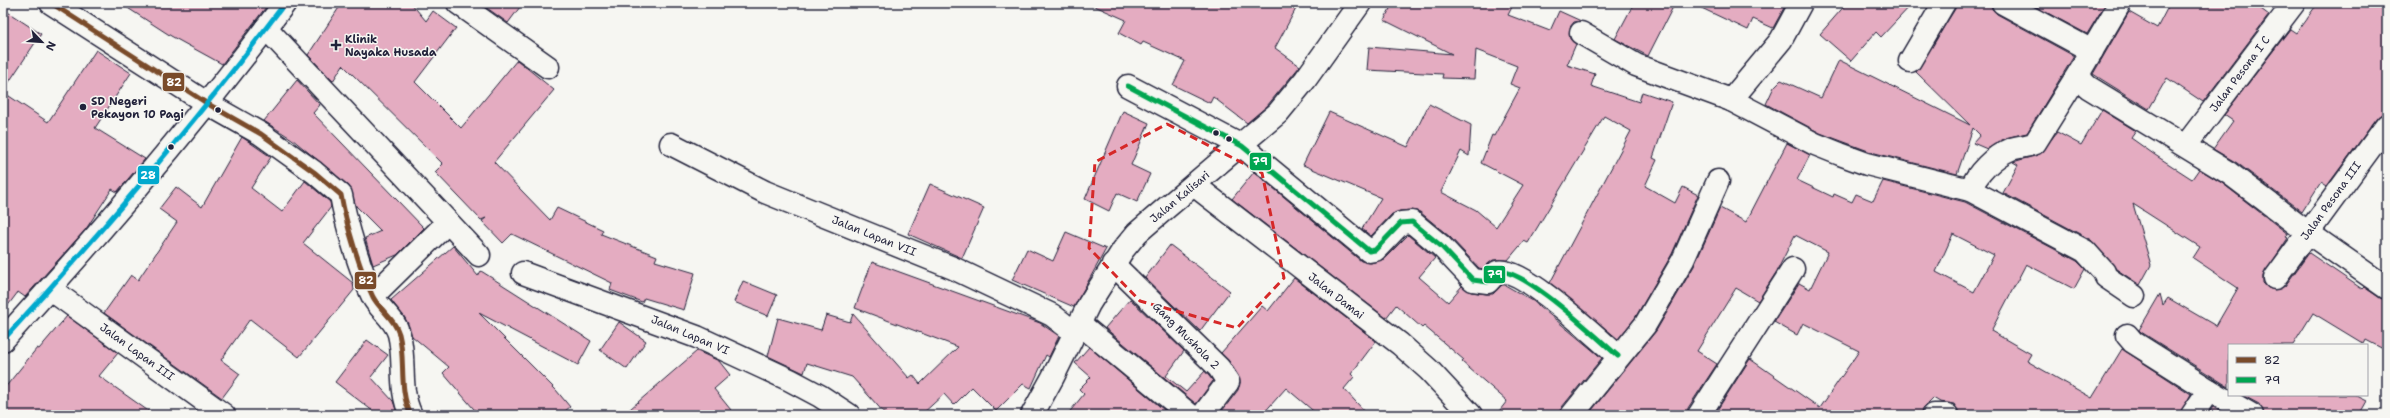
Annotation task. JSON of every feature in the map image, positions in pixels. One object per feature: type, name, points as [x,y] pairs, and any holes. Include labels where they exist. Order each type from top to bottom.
[{"type":"street","points":[[51,3],[208,104],[261,134],[314,172],[341,195],[345,219],[372,295],[393,322],[399,333],[403,392],[412,415]]},
{"type":"street","points":[[3,340],[50,289],[208,104],[285,3]]},
{"type":"street","points":[[458,3],[548,67]]},
{"type":"street","name":"Jalan Kalisari","points":[[1032,415],[1077,328],[1113,264],[1137,234],[1242,146],[1278,113],[1290,99],[1360,3]]},
{"type":"street","points":[[1731,100],[1781,40],[1801,3]]},
{"type":"street","points":[[1910,61],[1944,3]]},
{"type":"street","points":[[2003,3],[2092,51]]},
{"type":"street","points":[[1970,190],[1976,176],[1998,157],[2011,149],[2027,147],[2035,143],[2084,79],[2092,51],[2120,3]]},
{"type":"street","name":"Jalan Pesona I C","points":[[2186,146],[2294,3]]},
{"type":"street","points":[[266,28],[479,255]]},
{"type":"street","points":[[1581,34],[1636,65],[1731,100],[1815,144],[1867,164],[1970,190],[2085,252],[2101,268],[2106,277],[2134,296]]},
{"type":"street","points":[[2084,79],[2229,173],[2307,232],[2387,288]]},
{"type":"street","points":[[1128,86],[1242,146],[1369,251],[1375,250],[1401,223],[1412,222],[1441,246],[1473,280],[1488,282],[1497,272],[1507,272],[1561,305],[1618,356]]},
{"type":"street","name":"Jalan Pesona III","points":[[2275,278],[2307,232],[2387,125]]},
{"type":"street","name":"Jalan Lapan VII","points":[[671,144],[765,192],[953,268],[1077,328]]},
{"type":"street","points":[[1572,415],[1618,356],[1645,325],[1683,260],[1718,181]]},
{"type":"street","name":"Jalan Damai","points":[[1194,185],[1400,344],[1429,370],[1471,415]]},
{"type":"street","points":[[380,290],[448,222]]},
{"type":"street","name":"Gang Mushola 2","points":[[1113,264],[1219,368],[1228,382],[1203,415]]},
{"type":"street","points":[[1699,415],[1793,269]]},
{"type":"street","name":"Jalan Lapan VI","points":[[523,273],[697,337],[796,383],[849,415]]},
{"type":"street","name":"Jalan Lapan III","points":[[50,289],[224,415]]},
{"type":"street","points":[[1077,328],[1190,415]]},
{"type":"street","points":[[2127,335],[2133,342],[2252,415]]},
{"type":"street","points":[[2192,415],[2209,390]]},
{"type":"street","points":[[1934,415],[1946,415]]},
{"type":"highlighted area","points":[[1167,124],[1262,173],[1284,278],[1237,328],[1140,301],[1089,248],[1095,162]]},
{"type":"building","points":[[120,3],[258,3],[266,7],[222,64],[171,36]]},
{"type":"building","points":[[342,3],[411,3],[426,21],[433,11],[456,28],[415,82],[461,128],[517,60],[554,90],[494,162],[550,220],[557,208],[603,230],[601,234],[657,256],[655,261],[695,273],[684,310],[644,298],[642,302],[610,290],[612,283],[512,234],[503,243],[482,221],[486,218],[481,220],[435,172],[443,164],[343,65],[333,81],[308,55]]},
{"type":"building","points":[[480,3],[523,3],[508,23]]},
{"type":"building","points":[[1088,3],[1299,3],[1275,48],[1300,66],[1267,106],[1247,123],[1213,97],[1210,103],[1173,85],[1185,61],[1143,42],[1141,45],[1119,33],[1126,20]]},
{"type":"building","points":[[1393,3],[1514,3],[1508,15],[1550,31],[1559,11],[1581,21],[1574,22],[1570,27],[1570,39],[1576,44],[1567,65],[1595,74],[1591,86],[1639,102],[1642,92],[1672,102],[1653,158],[1657,160],[1645,186],[1675,203],[1683,187],[1698,195],[1672,254],[1635,318],[1618,339],[1550,283],[1631,131],[1604,116],[1528,243],[1524,241],[1508,260],[1493,260],[1483,269],[1479,268],[1450,237],[1420,212],[1411,210],[1400,211],[1392,214],[1371,236],[1362,229],[1381,198],[1303,165],[1329,112],[1408,147],[1429,104],[1471,125],[1469,156],[1461,151],[1441,192],[1476,210],[1496,227],[1523,185],[1481,163],[1492,135],[1494,136],[1520,88],[1510,84],[1517,66],[1476,50],[1474,79],[1442,78],[1443,74],[1367,70],[1369,47],[1452,54],[1384,20]]},
{"type":"building","points":[[1634,3],[1675,3],[1648,56],[1615,39]]},
{"type":"building","points":[[1691,3],[1777,3],[1785,6],[1773,28],[1753,19],[1748,30]]},
{"type":"building","points":[[1847,3],[1913,3],[1881,37],[1876,32],[1851,61],[1820,34]]},
{"type":"building","points":[[1956,3],[1991,3],[1992,9],[1997,14],[2074,56],[2027,133],[2006,138],[1987,149],[1973,143],[1980,135],[1973,128],[1957,174],[1871,152],[1820,133],[1766,104],[1774,87],[1781,80],[1821,98],[1839,60],[1970,125],[1916,72],[1955,9]]},
{"type":"building","points":[[2029,3],[2106,3],[2087,34]]},
{"type":"building","points":[[2170,3],[2253,3],[2269,15],[2203,102],[2167,78],[2149,109],[2093,74],[2129,12],[2157,28]]},
{"type":"building","points":[[2318,3],[2375,3],[2387,12],[2387,110],[2377,118],[2327,186],[2321,182],[2302,212],[2237,163],[2213,149],[2233,121],[2224,115],[2290,29],[2296,33]]},
{"type":"building","points":[[3,9],[41,34],[3,91]]},
{"type":"building","points":[[96,50],[131,73],[95,128],[145,159],[117,192],[112,189],[86,229],[25,297],[18,292],[3,312],[3,92],[48,122]]},
{"type":"building","points":[[297,80],[320,105],[313,113],[424,228],[397,255],[373,265],[365,238],[381,231],[356,206],[349,186],[292,139],[264,121]]},
{"type":"building","points":[[2102,110],[2136,131],[2131,138],[2192,179],[2199,169],[2222,183],[2288,234],[2286,237],[2288,238],[2263,276],[2263,283],[2268,288],[2274,290],[2285,286],[2309,253],[2362,289],[2364,287],[2380,298],[2387,300],[2387,351],[2366,340],[2364,344],[2313,313],[2294,344],[2228,344],[2228,386],[2141,332],[2139,330],[2160,294],[2163,305],[2168,298],[2216,326],[2238,288],[2193,258],[2200,247],[2133,204],[2151,265],[2140,285],[2116,269],[2091,240],[2003,193],[2018,165],[2013,162],[2040,154],[2057,132],[2081,145]]},
{"type":"building","points":[[1123,111],[1149,123],[1131,165],[1150,174],[1137,202],[1117,193],[1109,211],[1085,199]]},
{"type":"building","points":[[242,137],[271,157],[251,188],[282,212],[305,181],[330,202],[331,207],[303,243],[353,283],[354,290],[299,357],[250,319],[221,360],[240,374],[222,398],[104,313],[131,275],[138,280],[177,222],[159,209],[176,187],[202,207]]},
{"type":"building","points":[[1787,143],[1810,155],[1797,180],[1833,197],[1834,194],[1852,202],[1856,194],[1873,201],[1883,181],[1965,202],[2077,261],[2085,269],[2074,289],[2026,264],[1991,331],[2031,354],[2027,361],[2092,398],[2122,349],[2191,394],[2180,415],[1960,415],[1954,404],[1940,402],[1933,398],[1923,408],[1921,415],[1714,415],[1750,359],[1820,408],[1859,351],[1803,323],[1797,335],[1774,322],[1799,283],[1810,289],[1828,252],[1795,235],[1777,271],[1758,301],[1736,288],[1697,351],[1717,364],[1688,408],[1687,415],[1588,415],[1656,331],[1694,266],[1720,208],[1746,222]],"holes":[[[1953,234],[1994,255],[1974,292],[1936,272]]]},
{"type":"building","points":[[1254,172],[1361,261],[1371,263],[1384,259],[1408,235],[1435,258],[1419,277],[1448,302],[1462,286],[1471,292],[1493,294],[1502,285],[1505,285],[1533,301],[1602,358],[1562,407],[1560,415],[1496,415],[1507,401],[1462,362],[1464,360],[1424,326],[1422,328],[1396,305],[1386,318],[1232,199]]},
{"type":"building","points":[[930,184],[984,208],[962,258],[908,234]]},
{"type":"building","points":[[1066,232],[1106,249],[1074,307],[1012,280],[1027,249],[1053,261]]},
{"type":"building","points":[[1170,245],[1230,291],[1200,331],[1145,278]]},
{"type":"building","points":[[453,246],[478,276],[481,271],[591,341],[578,365],[479,313],[556,390],[570,407],[560,415],[479,415],[443,373],[449,367],[412,336],[405,318],[391,300]]},
{"type":"building","points":[[872,262],[1040,323],[1059,336],[1049,357],[1046,355],[1031,388],[1023,384],[996,411],[972,387],[954,405],[944,394],[921,415],[886,415],[852,377],[807,363],[804,373],[768,356],[778,318],[821,330],[826,315],[850,322],[853,314],[909,378],[913,375],[920,384],[958,347],[855,308]]},
{"type":"building","points":[[1294,278],[1376,341],[1351,374],[1354,377],[1344,389],[1368,415],[1318,415],[1286,388],[1262,415],[1219,415],[1238,390],[1240,382],[1229,361],[1221,353],[1262,306],[1268,311]]},
{"type":"building","points":[[743,281],[777,295],[768,316],[734,302]]},
{"type":"building","points":[[1130,299],[1184,351],[1166,376],[1186,392],[1205,371],[1213,381],[1196,404],[1105,328]]},
{"type":"building","points":[[67,316],[118,353],[99,376],[154,415],[3,415],[3,390],[37,348],[39,349]]},
{"type":"building","points":[[619,322],[646,341],[627,369],[600,350]]},
{"type":"building","points":[[367,340],[388,355],[371,377],[393,401],[398,415],[378,415],[335,382]]},
{"type":"building","points":[[1089,347],[1170,415],[1067,415],[1084,394],[1079,389],[1091,377],[1075,363]]},
{"type":"building","points":[[697,351],[719,361],[730,375],[714,389],[735,415],[623,415]]},
{"type":"building","points":[[2244,396],[2357,396],[2367,401],[2359,415],[2264,415],[2259,404]]},
{"type":"building","points":[[2213,407],[2227,415],[2207,415]]},
{"type":"transit line","name":"82","points":[[51,3],[208,104],[261,134],[314,172],[341,195],[354,247],[368,286],[376,302],[391,319],[399,334],[402,354],[403,385],[407,405],[411,415]]},
{"type":"transit line","name":"28","points":[[3,340],[113,217],[218,90],[285,3]]},
{"type":"transit line","name":"79","points":[[1128,86],[1242,146],[1369,251],[1375,250],[1401,223],[1412,222],[1441,246],[1473,280],[1488,282],[1497,272],[1508,273],[1523,280],[1541,291],[1559,305],[1618,356]]},
{"type":"place","name":"Klinik Nayaka Husada","points":[[336,45]]},
{"type":"place","name":"SD Negeri Pekayon 10 Pagi","points":[[83,107]]}]
